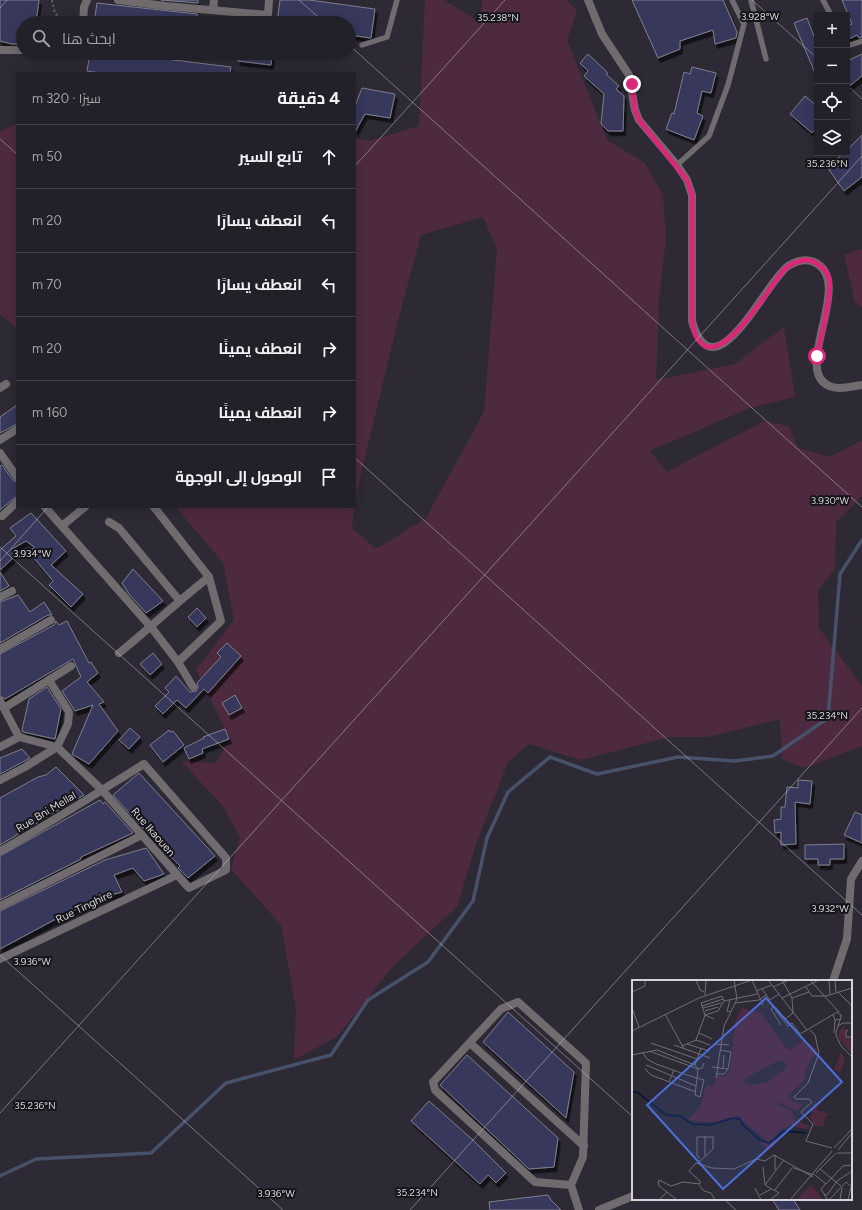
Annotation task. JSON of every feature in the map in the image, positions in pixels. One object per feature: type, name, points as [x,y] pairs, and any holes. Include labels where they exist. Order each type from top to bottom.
[{"type":"street","points":[[83,16],[84,6],[87,0]]},
{"type":"street","points":[[118,0],[268,15],[269,0]]},
{"type":"street","points":[[213,10],[214,0]]},
{"type":"street","points":[[588,0],[602,34],[629,75],[635,110],[639,120],[677,165],[687,180],[692,195],[692,321],[696,336],[701,342],[708,346],[716,347],[725,343],[740,329],[786,268],[802,260],[809,260],[819,264],[829,278],[829,292],[817,356],[818,374],[824,384],[831,387],[838,388],[862,385]]},
{"type":"street","points":[[0,50],[16,50]]},
{"type":"street","points":[[0,440],[16,430]]},
{"type":"street","points":[[0,453],[16,476]]},
{"type":"street","points":[[2,516],[16,503]]},
{"type":"street","points":[[46,508],[63,525],[151,627],[178,662],[193,687]]},
{"type":"street","points":[[63,525],[84,508]]},
{"type":"street","points":[[155,508],[208,577],[222,621],[178,662]]},
{"type":"street","points":[[109,522],[119,528],[179,600]]},
{"type":"street","points":[[119,653],[151,627],[179,600],[208,577]]},
{"type":"street","points":[[0,597],[12,591]]},
{"type":"street","points":[[0,649],[51,620]]},
{"type":"street","points":[[19,737],[2,704],[49,680],[71,666]]},
{"type":"street","points":[[0,780],[57,747],[68,724],[69,712],[49,680]]},
{"type":"street","points":[[0,747],[19,737],[57,747]]},
{"type":"street","name":"Rue Ikaouen","points":[[57,747],[102,790],[188,888]]},
{"type":"street","name":"Rue Bni Mellal","points":[[0,851],[144,764],[226,858],[226,870],[188,888]]},
{"type":"street","points":[[0,906],[142,836]]},
{"type":"street","points":[[833,980],[847,939],[851,880],[862,861]]},
{"type":"street","name":"Rue Tinghire","points":[[0,959],[176,875]]},
{"type":"street","points":[[572,1185],[535,1182],[435,1090],[433,1082],[502,1009],[518,1002],[586,1063],[583,1157],[572,1185],[579,1210]]},
{"type":"street","points":[[470,1043],[584,1146]]},
{"type":"street","points":[[599,1210],[632,1196]]},
{"type":"lane","points":[[362,45],[387,37],[397,0]]},
{"type":"lane","points":[[677,165],[709,136],[728,85],[744,24],[732,0]]},
{"type":"lane","points":[[751,0],[766,59]]},
{"type":"lane","points":[[823,0],[829,12]]},
{"type":"lane","points":[[850,45],[862,40]]},
{"type":"path","points":[[52,0],[55,14],[60,16]]},
{"type":"shaded area","points":[[425,0],[444,0],[481,23],[482,0],[567,0],[577,11],[567,40],[607,140],[645,163],[663,195],[666,239],[659,297],[656,380],[735,364],[784,327],[795,397],[750,408],[650,451],[667,472],[764,421],[789,426],[798,448],[830,457],[862,440],[862,496],[836,522],[835,569],[818,590],[819,628],[862,686],[862,746],[804,768],[782,759],[780,719],[708,737],[669,737],[581,760],[529,744],[508,762],[476,844],[457,907],[391,968],[338,1036],[294,1060],[296,1008],[281,925],[231,869],[240,838],[223,806],[181,761],[216,763],[230,739],[196,670],[234,620],[223,563],[177,508],[354,508],[352,528],[376,549],[426,518],[484,412],[497,249],[483,217],[421,235],[397,324],[356,495],[356,138],[370,141],[419,126]]},
{"type":"shaded area","points":[[16,124],[16,328],[0,314],[0,131]]},
{"type":"shaded area","points":[[862,249],[862,307],[855,302],[844,255]]},
{"type":"building","points":[[0,0],[39,0],[37,16],[16,16],[16,44],[0,41]]},
{"type":"building","points":[[161,0],[198,0],[198,3]]},
{"type":"building","points":[[280,0],[309,0],[375,9],[371,38],[356,36],[356,16],[278,16]]},
{"type":"building","points":[[632,0],[723,0],[737,32],[736,38],[715,44],[713,30],[680,41],[680,49],[658,58]]},
{"type":"building","points":[[842,0],[862,0],[862,37],[859,38],[857,35],[850,38],[850,25],[852,24],[850,12],[847,12]]},
{"type":"building","points":[[97,3],[197,14],[197,16],[95,16]]},
{"type":"building","points":[[807,18],[814,36],[814,71],[794,23]]},
{"type":"building","points":[[588,54],[619,86],[616,89],[624,96],[623,131],[608,131],[601,124],[604,94],[584,76],[588,71],[580,63]]},
{"type":"building","points":[[862,54],[862,76],[850,86],[850,84],[850,60]]},
{"type":"building","points":[[89,60],[174,60],[231,67],[230,72],[87,71]]},
{"type":"building","points":[[238,60],[271,60],[271,65]]},
{"type":"building","points":[[692,67],[716,73],[711,93],[702,91],[697,113],[703,116],[694,140],[666,129],[672,113],[674,114],[684,72],[690,74]]},
{"type":"building","points":[[362,88],[395,94],[390,118],[365,114],[356,130],[356,103]]},
{"type":"building","points":[[805,96],[814,104],[814,131],[812,133],[790,114]]},
{"type":"building","points":[[862,135],[862,177],[844,191],[827,167],[840,156],[850,156],[850,147]]},
{"type":"building","points":[[16,406],[16,425],[0,433],[0,417]]},
{"type":"building","points":[[2,465],[13,480],[16,482],[16,497],[0,510],[0,466]]},
{"type":"building","points":[[31,513],[66,551],[51,565],[83,594],[71,607],[49,585],[53,581],[29,552],[33,548],[39,553],[41,552],[26,541],[12,549],[14,557],[0,570],[0,550],[16,536],[10,528]]},
{"type":"building","points":[[133,569],[163,601],[146,613],[129,594],[122,583]]},
{"type":"building","points":[[0,572],[9,586],[0,591]]},
{"type":"building","points":[[18,595],[30,612],[44,602],[52,615],[48,615],[0,643],[0,602]]},
{"type":"building","points":[[197,608],[206,618],[197,627],[188,617]]},
{"type":"building","points":[[56,621],[59,625],[67,621],[89,663],[91,662],[98,673],[87,682],[104,702],[99,704],[118,731],[89,764],[72,754],[93,705],[75,711],[62,691],[81,677],[73,659],[5,699],[0,696],[0,654],[54,625]]},
{"type":"building","points":[[227,643],[241,656],[208,693],[204,689],[186,708],[177,700],[163,714],[155,706],[169,692],[165,688],[176,676],[190,692],[196,691],[198,687],[197,683],[221,657],[217,653]]},
{"type":"building","points":[[153,653],[162,664],[150,675],[140,664]]},
{"type":"building","points":[[47,687],[61,709],[55,739],[23,732],[22,730],[29,699]]},
{"type":"building","points":[[235,695],[242,708],[229,715],[222,703]]},
{"type":"building","points":[[130,728],[140,737],[129,749],[119,740]]},
{"type":"building","points":[[225,729],[229,739],[202,749],[203,753],[189,759],[184,748],[204,738],[203,737]]},
{"type":"building","points":[[169,730],[170,732],[173,731],[184,745],[163,762],[150,745]]},
{"type":"building","points":[[22,749],[30,758],[0,774],[0,758]]},
{"type":"building","points":[[56,767],[84,795],[0,845],[0,798],[38,777],[46,775]]},
{"type":"building","points":[[139,773],[215,856],[188,878],[178,868],[180,866],[113,795]]},
{"type":"building","points":[[798,780],[812,781],[810,804],[795,802],[796,844],[781,845],[781,832],[775,833],[774,820],[781,819],[781,807],[785,807],[787,787],[798,788]]},
{"type":"building","points":[[100,800],[103,804],[105,802],[133,833],[81,857],[81,859],[0,900],[0,856]]},
{"type":"building","points":[[855,812],[862,815],[862,843],[844,835]]},
{"type":"building","points":[[844,844],[844,859],[830,859],[830,865],[818,865],[818,859],[805,859],[805,845]]},
{"type":"building","points":[[146,848],[164,874],[144,881],[133,868],[114,875],[122,892],[100,898],[54,920],[0,949],[0,911],[105,860]]},
{"type":"building","points":[[508,1012],[574,1072],[566,1118],[483,1042]]},
{"type":"building","points":[[467,1055],[558,1138],[554,1167],[529,1169],[440,1085]]},
{"type":"building","points":[[429,1101],[474,1141],[506,1173],[496,1183],[488,1175],[480,1184],[411,1121]]},
{"type":"building","points":[[548,1195],[561,1210],[490,1210],[489,1202]]},
{"type":"building","points":[[773,1200],[794,1200],[800,1210],[779,1210]]},
{"type":"waterway","points":[[0,1176],[36,1159],[151,1153],[226,1083],[331,1055],[368,1000],[428,962],[473,901],[487,838],[508,792],[550,757],[597,774],[678,757],[735,761],[773,756],[828,718],[840,574],[862,540]]},
{"type":"route","points":[[632,84],[635,110],[639,120],[677,165],[687,180],[692,195],[692,321],[696,336],[701,342],[708,346],[716,347],[725,343],[740,329],[786,268],[793,263],[802,260],[809,260],[819,264],[829,278],[829,292],[817,356]]}]
